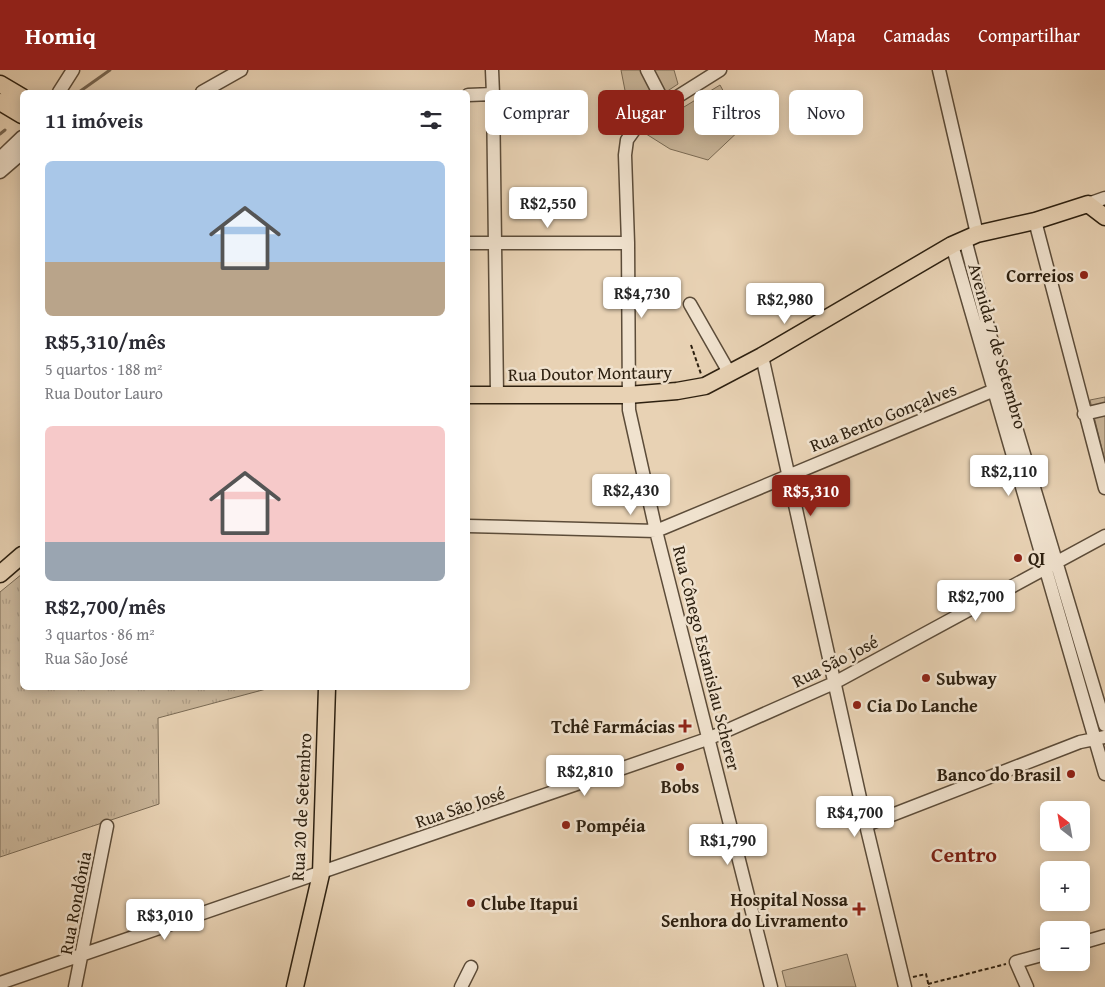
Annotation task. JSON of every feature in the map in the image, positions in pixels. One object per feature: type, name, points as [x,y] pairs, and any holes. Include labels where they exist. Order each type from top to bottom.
[{"type":"main road","points":[[0,84],[20,96]]},
{"type":"main road","points":[[0,102],[20,114]]},
{"type":"main road","name":"Rua Doutor Montaury","points":[[470,395],[628,395],[677,391],[706,386],[762,356],[964,239],[1035,221],[1088,204]]},
{"type":"main road","points":[[1088,204],[1105,217]]},
{"type":"main road","points":[[0,574],[20,557]]},
{"type":"main road","name":"Rua 20 de Setembro","points":[[295,987],[321,874],[327,690]]},
{"type":"street","points":[[59,90],[73,70]]},
{"type":"street","points":[[206,90],[241,70]]},
{"type":"street","points":[[492,70],[492,90]]},
{"type":"street","points":[[647,70],[657,90]]},
{"type":"street","name":"Rua Cônego Estanislau Scherer","points":[[684,91],[720,70]]},
{"type":"street","points":[[939,70],[964,239]]},
{"type":"street","points":[[470,96],[485,95]]},
{"type":"street","points":[[493,135],[497,395]]},
{"type":"street","name":"Rua Cônego Estanislau Scherer","points":[[630,135],[625,154],[628,243],[629,410],[656,531],[772,987]]},
{"type":"street","points":[[0,158],[20,139]]},
{"type":"street","points":[[0,172],[20,155]]},
{"type":"street","points":[[1088,204],[1105,198]]},
{"type":"street","points":[[1035,221],[1084,414],[1105,488]]},
{"type":"street","name":"Avenida 7 de Setembro","points":[[964,239],[992,391],[1070,657],[1097,737],[1105,774]]},
{"type":"street","name":"Avenida 7 de Setembro","points":[[964,239],[1003,384],[1105,726]]},
{"type":"street","points":[[470,243],[628,243]]},
{"type":"street","points":[[690,304],[730,374]]},
{"type":"street","points":[[762,356],[866,825],[905,987]]},
{"type":"street","name":"Rua Bento Gonçalves","points":[[470,526],[656,531],[992,391]]},
{"type":"street","points":[[1084,414],[1105,409]]},
{"type":"street","name":"Rua São José","points":[[0,983],[83,953],[321,874],[710,738],[834,683],[1105,536]]},
{"type":"street","points":[[1070,657],[1084,653]]},
{"type":"street","points":[[866,825],[1097,737],[1105,726]]},
{"type":"street","name":"Rua Rondônia","points":[[76,987],[107,826]]},
{"type":"street","points":[[1090,940],[1105,936]]},
{"type":"street","points":[[1027,987],[1011,963],[1040,955]]},
{"type":"street","points":[[461,987],[471,967]]},
{"type":"path","points":[[691,345],[706,386]]},
{"type":"path","points":[[918,976],[926,974],[930,985],[1011,963]]},
{"type":"green space","points":[[621,70],[674,70],[678,84],[669,90],[625,90]]},
{"type":"green space","points":[[720,85],[723,90],[712,90]]},
{"type":"green space","points":[[694,101],[694,135],[735,135],[708,160],[670,149],[648,135],[684,135],[684,107]]},
{"type":"green space","points":[[1105,397],[1105,461],[1090,400]]},
{"type":"green space","points":[[20,576],[20,690],[263,690],[158,718],[159,804],[0,857],[0,592]]},
{"type":"green space","points":[[847,954],[856,987],[786,987],[782,971]]},
{"type":"waterway","points":[[82,90],[110,70]]},
{"type":"waterway","points":[[0,134],[5,130]]},
{"type":"place","name":"Correios","points":[[1084,275]]},
{"type":"place","name":"QI","points":[[1018,558]]},
{"type":"place","name":"Subway","points":[[926,678]]},
{"type":"place","name":"Cia Do Lanche","points":[[857,705]]},
{"type":"place","name":"Tchê Farmácias","points":[[685,726]]},
{"type":"place","name":"Bobs","points":[[680,767]]},
{"type":"place","name":"Banco do Brasil","points":[[1071,774]]},
{"type":"place","name":"Pompéia","points":[[566,825]]},
{"type":"place","name":"Clube Itapui","points":[[471,903]]},
{"type":"place","name":"Hospital Nossa Senhora do Livramento","points":[[859,909]]},
{"type":"district","name":"Centro","points":[[964,854]]}]
